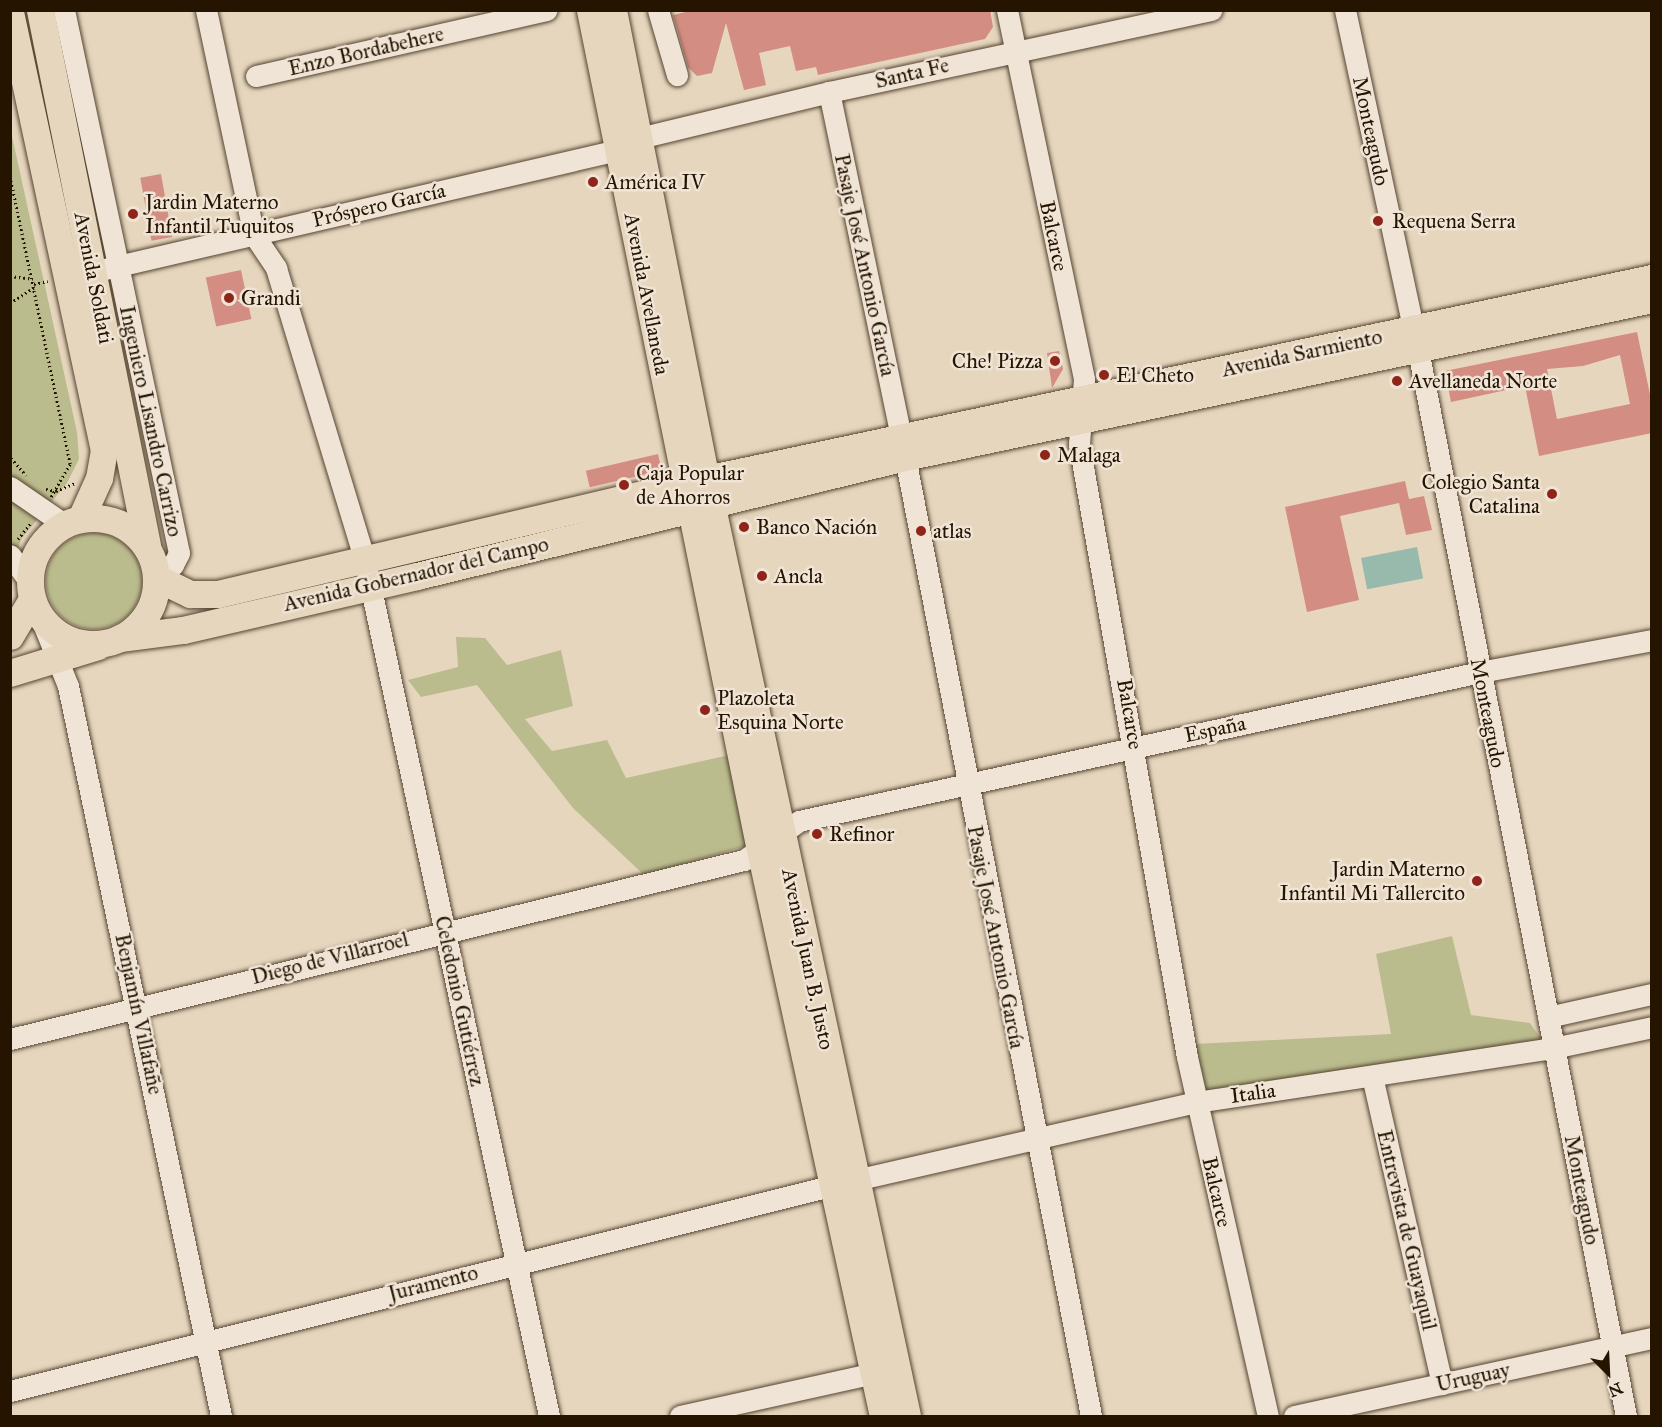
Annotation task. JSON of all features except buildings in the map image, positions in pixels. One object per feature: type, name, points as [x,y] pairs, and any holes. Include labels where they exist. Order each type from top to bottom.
[{"type":"main road","name":"Avenida Soldati","points":[[40,10],[147,545]]},
{"type":"main road","name":"Avenida Avellaneda","points":[[590,10],[629,144]]},
{"type":"main road","name":"Avenida Avellaneda","points":[[613,10],[629,144],[698,493]]},
{"type":"main road","name":"Avenida Soldati","points":[[10,12],[94,271],[104,450],[99,478],[72,521]]},
{"type":"main road","name":"Avenida Sarmiento","points":[[1415,340],[1652,278]]},
{"type":"main road","name":"Avenida Sarmiento","points":[[698,493],[903,447],[1415,340],[1652,299]]},
{"type":"main road","name":"Avenida Gobernador del Campo","points":[[10,673],[58,660],[113,641],[183,630],[368,573],[698,493]]},
{"type":"main road","name":"Avenida Juan B. Justo","points":[[698,493],[781,830],[846,1182],[874,1373],[883,1416]]},
{"type":"main road","name":"Avenida Juan B. Justo","points":[[698,493],[760,850],[907,1416]]},
{"type":"main road","points":[[10,636],[34,599],[39,548],[72,521],[118,522],[147,545],[157,576],[148,613],[113,641],[68,639],[34,599]]},
{"type":"main road","name":"Avenida Gobernador del Campo","points":[[157,576],[181,592],[207,596],[368,573]]},
{"type":"street","name":"Ingeniero Lisandro Carrizo","points":[[64,10],[94,271],[179,553],[173,565],[157,576]]},
{"type":"street","points":[[206,10],[254,235]]},
{"type":"street","name":"Enzo Bordabehere","points":[[256,76],[546,10]]},
{"type":"street","points":[[658,10],[677,75]]},
{"type":"street","name":"Balcarce","points":[[1006,10],[1016,50],[1083,410],[1079,444],[1136,746],[1196,1102],[1268,1416]]},
{"type":"street","name":"Santa Fe","points":[[629,144],[829,92],[1016,50],[1211,10]]},
{"type":"street","name":"Monteagudo","points":[[1345,10],[1415,340],[1626,1416]]},
{"type":"street","name":"Pasaje José Antonio García","points":[[829,92],[903,447],[1035,1141],[1091,1416]]},
{"type":"street","name":"Próspero García","points":[[94,271],[254,235],[629,144]]},
{"type":"street","name":"Celedonio Gutiérrez","points":[[254,235],[276,268],[368,573],[549,1416]]},
{"type":"street","points":[[10,486],[26,505],[72,521]]},
{"type":"street","name":"Benjamín Villafañe","points":[[10,555],[34,599],[58,660],[138,1006],[221,1416]]},
{"type":"street","name":"España","points":[[781,830],[799,821],[967,781],[1479,672],[1652,640]]},
{"type":"street","name":"Diego de Villarroel","points":[[10,1039],[445,930],[744,860],[760,850],[781,830]]},
{"type":"street","points":[[1548,1017],[1652,994]]},
{"type":"street","name":"Italia","points":[[846,1182],[1035,1141],[1196,1102],[1554,1048],[1652,1027]]},
{"type":"street","name":"Entrevista de Guayaquil","points":[[1372,1076],[1442,1384]]},
{"type":"street","name":"Juramento","points":[[10,1391],[846,1182]]},
{"type":"street","name":"Uruguay","points":[[1294,1416],[1652,1338]]},
{"type":"street","points":[[681,1416],[874,1373]]},
{"type":"path","points":[[10,176],[35,287],[70,464],[26,505],[10,550]]},
{"type":"path","points":[[11,276],[33,279]]},
{"type":"path","points":[[10,303],[35,287]]},
{"type":"shaded area","points":[[10,127],[77,432],[79,459],[67,483],[22,538],[11,564]]},
{"type":"shaded area","points":[[94,533],[112,537],[128,547],[138,563],[142,581],[138,599],[128,615],[112,625],[94,629],[76,625],[60,615],[50,599],[46,581],[50,563],[60,547],[76,537]]},
{"type":"shaded area","points":[[1417,547],[1423,578],[1367,589],[1361,558]]},
{"type":"shaded area","points":[[456,637],[485,638],[507,665],[561,650],[573,706],[525,719],[552,751],[607,740],[626,778],[734,754],[753,844],[644,875],[573,808],[477,685],[421,697],[408,680],[458,667]]},
{"type":"shaded area","points":[[1452,936],[1471,1015],[1530,1023],[1548,1049],[1201,1092],[1195,1044],[1391,1034],[1376,954]]},
{"type":"place","name":"América IV","points":[[593,182]]},
{"type":"place","name":"Jardin Materno Infantil Tuquitos","points":[[133,214]]},
{"type":"place","name":"Requena Serra","points":[[1378,221]]},
{"type":"place","name":"Grandi","points":[[229,298]]},
{"type":"place","name":"Che! Pizza","points":[[1055,361]]},
{"type":"place","name":"El Cheto","points":[[1104,375]]},
{"type":"place","name":"Avellaneda Norte","points":[[1397,381]]},
{"type":"place","name":"Malaga","points":[[1045,455]]},
{"type":"place","name":"Caja Popular de Ahorros","points":[[624,485]]},
{"type":"place","name":"Colegio Santa Catalina","points":[[1552,494]]},
{"type":"place","name":"Banco Nación","points":[[744,527]]},
{"type":"place","name":"atlas","points":[[921,531]]},
{"type":"place","name":"Ancla","points":[[762,576]]},
{"type":"place","name":"Plazoleta Esquina Norte","points":[[705,710]]},
{"type":"place","name":"Refinor","points":[[817,834]]},
{"type":"place","name":"Jardin Materno Infantil Mi Tallercito","points":[[1477,881]]}]
